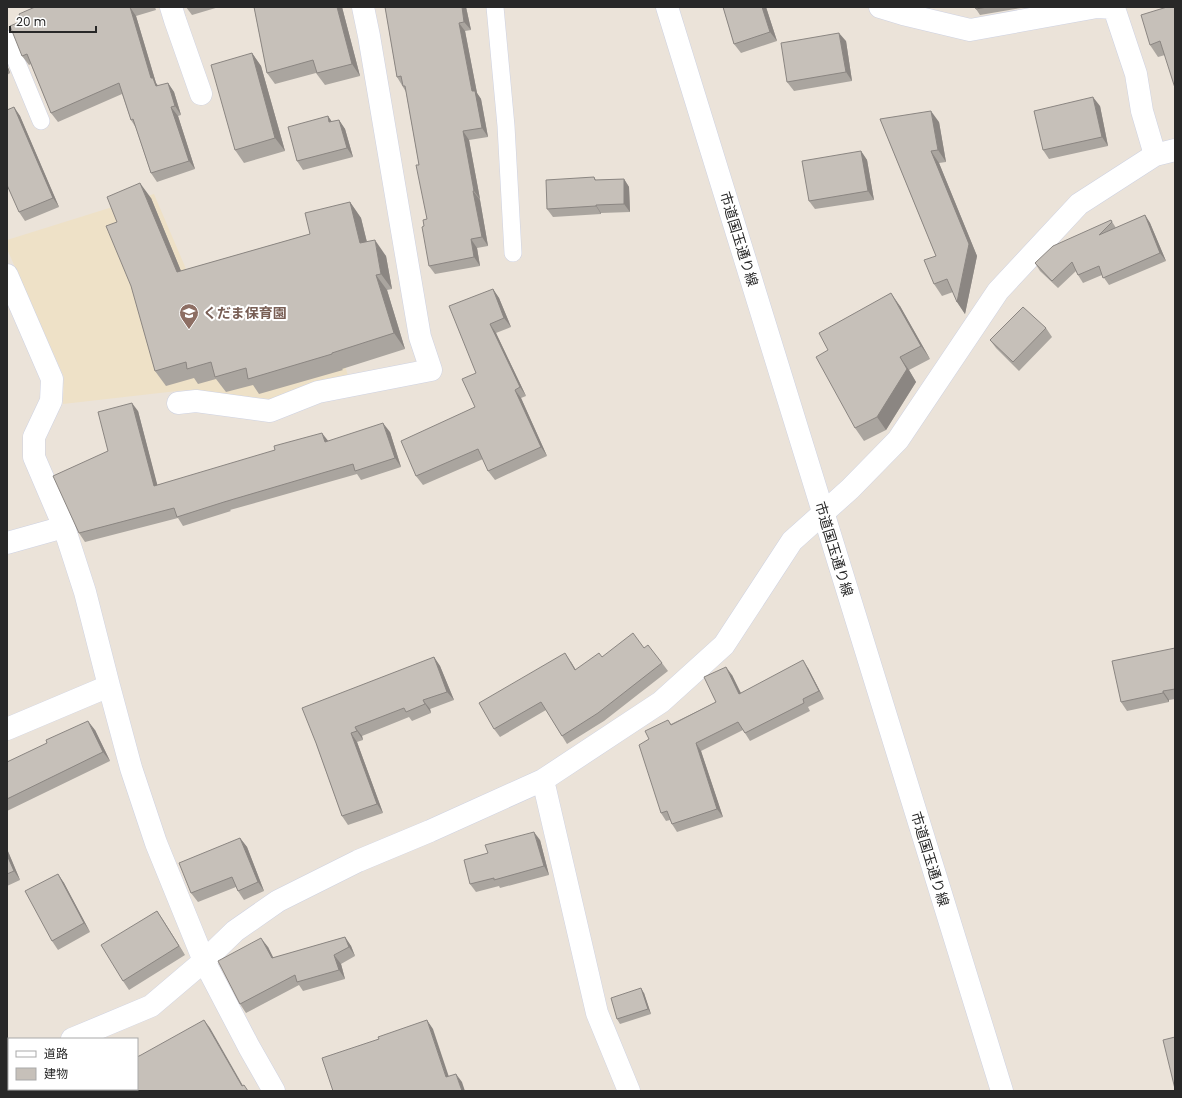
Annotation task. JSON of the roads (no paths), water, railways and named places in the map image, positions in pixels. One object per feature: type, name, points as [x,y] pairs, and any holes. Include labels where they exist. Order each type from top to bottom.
[{"type":"street","points":[[171,7],[201,94]]},
{"type":"street","points":[[178,403],[196,401],[270,411],[318,392],[431,370],[420,337],[363,7]]},
{"type":"street","name":"市道国玉通り線","points":[[667,7],[1002,1091]]},
{"type":"street","points":[[74,1038],[151,1006],[204,961],[235,931],[278,901],[358,860],[436,828],[543,780],[661,702],[724,645],[792,541],[850,489],[898,440],[998,291],[1079,204],[1165,153],[1142,111],[1136,74],[1114,8],[1097,7],[970,30],[880,7]]},
{"type":"street","points":[[7,275],[52,379],[51,401],[34,436],[34,458],[64,527],[85,592],[131,768],[156,843],[204,961],[274,1091]]},
{"type":"street","points":[[7,543],[64,527]]},
{"type":"street","points":[[7,729],[109,686]]},
{"type":"street","points":[[543,780],[597,1013],[629,1091]]},
{"type":"lane","points":[[495,7],[506,126],[513,253]]},
{"type":"lane","points":[[7,39],[41,121]]},
{"type":"place","name":"くだま保育園","points":[[189,330]]}]
